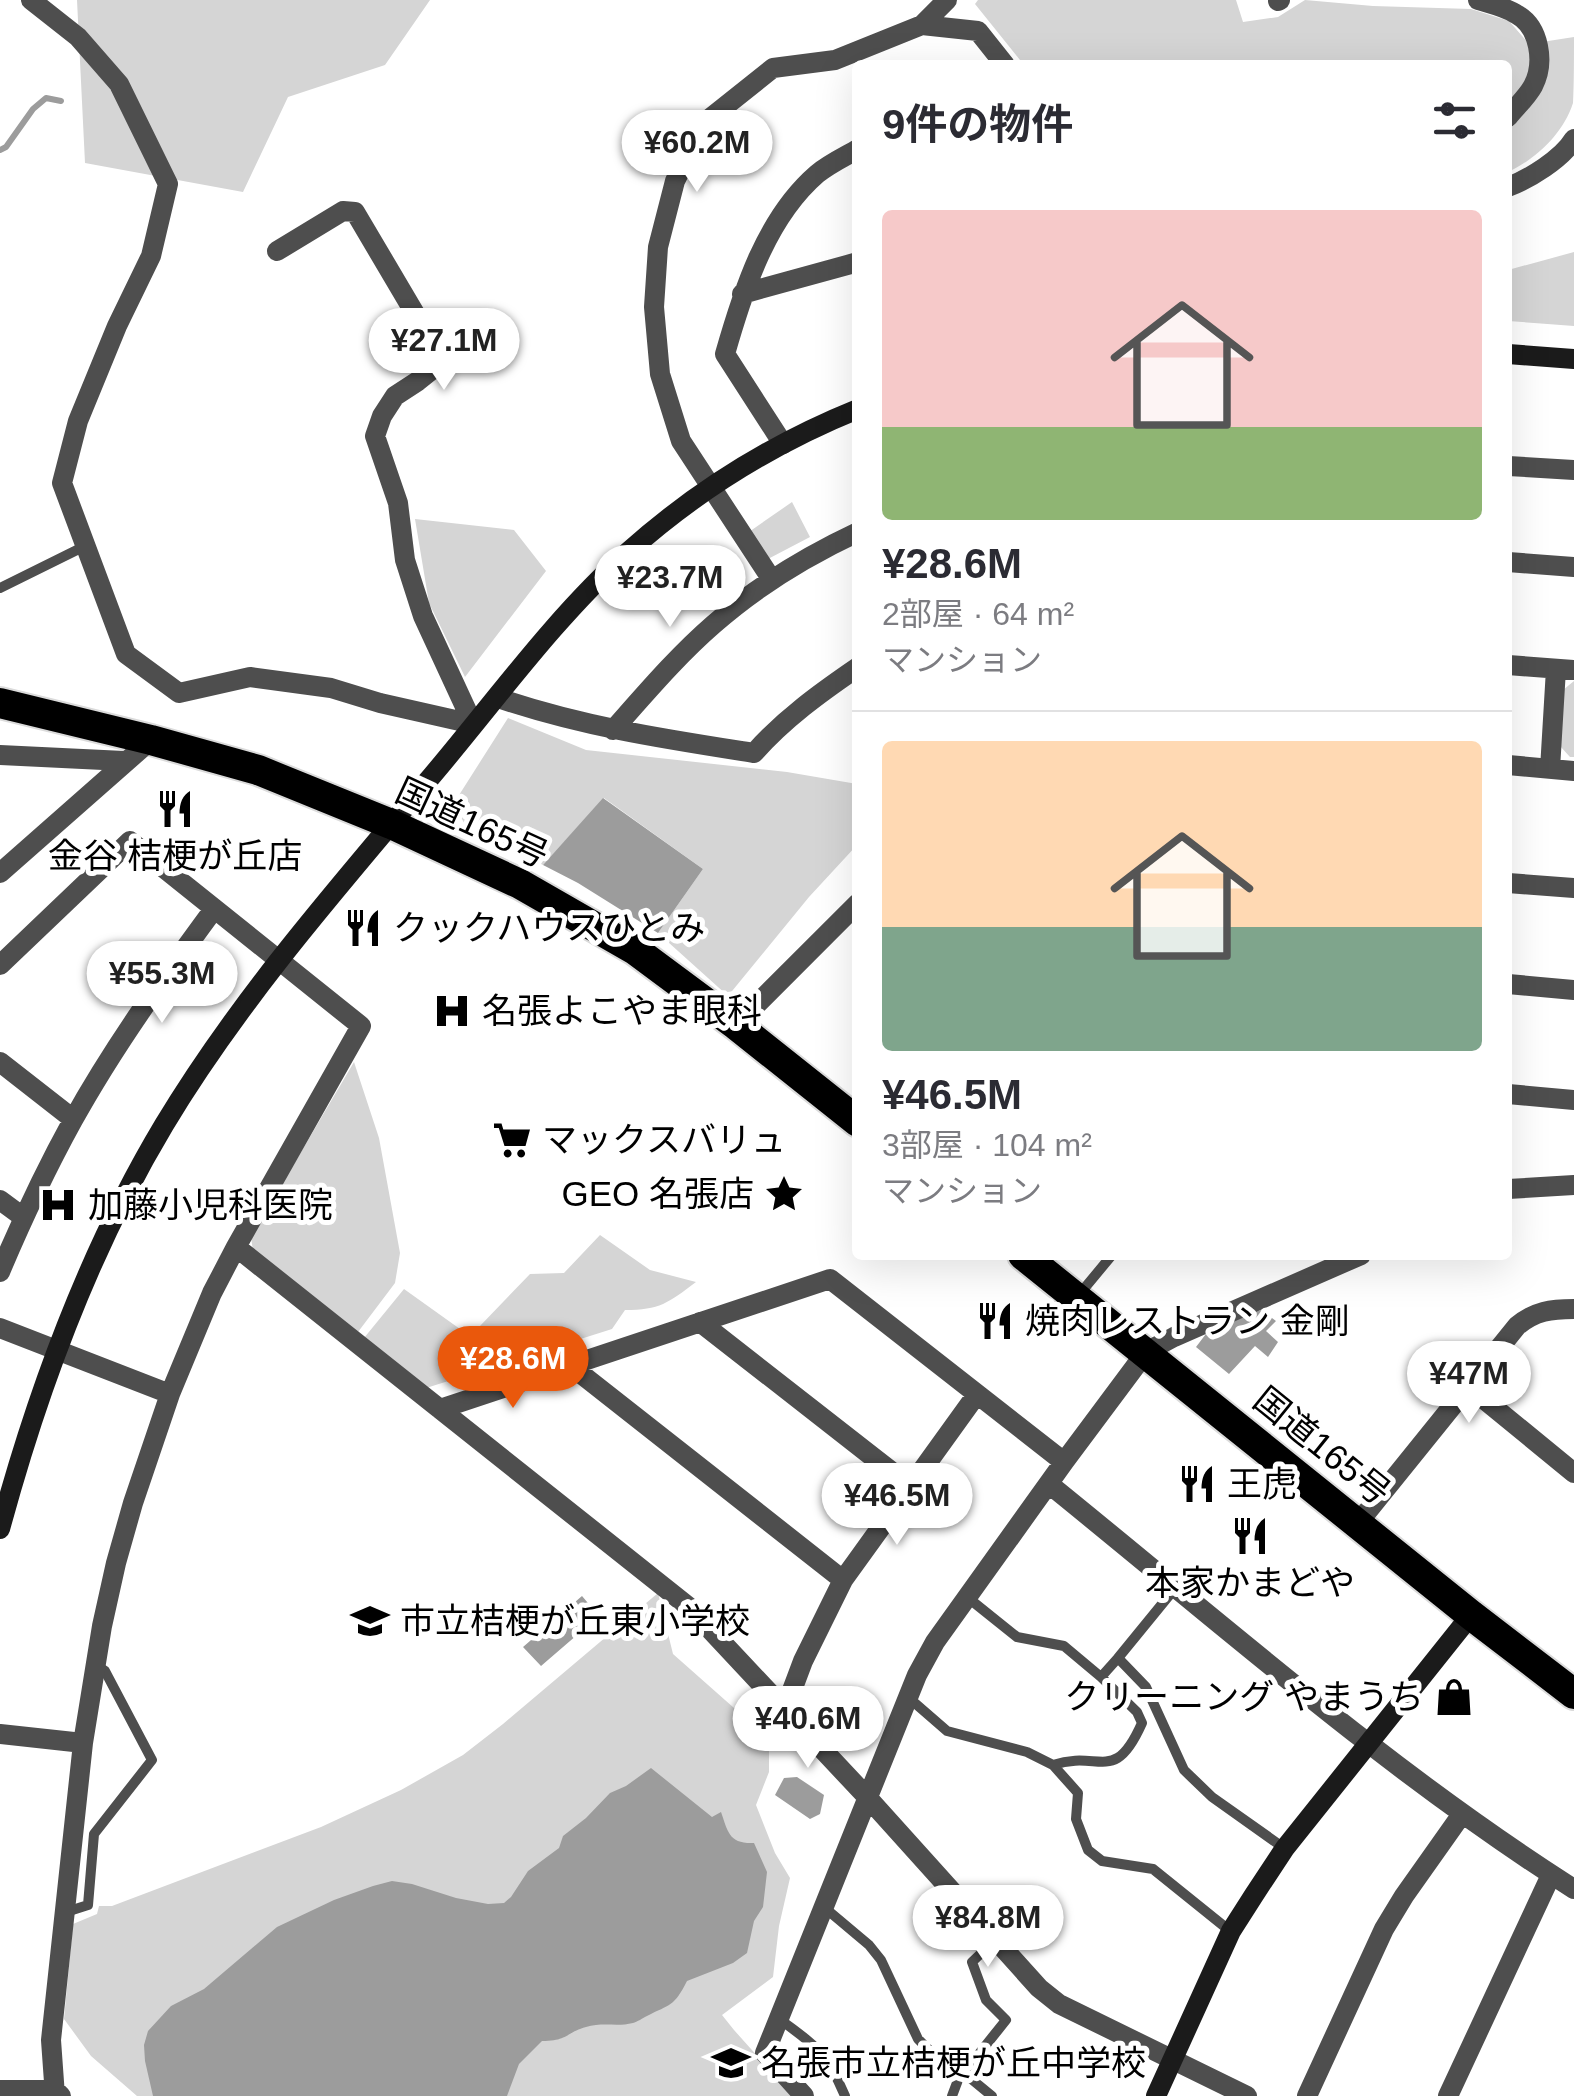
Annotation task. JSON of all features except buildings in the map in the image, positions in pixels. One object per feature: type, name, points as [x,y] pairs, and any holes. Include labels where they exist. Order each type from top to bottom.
[{"type":"highway","name":"国道165号","points":[[0,703],[258,770],[390,824],[520,884],[635,950],[852,1117]]},
{"type":"highway","name":"国道165号","points":[[1030,1260],[1574,1694]]},
{"type":"street","points":[[31,0],[78,38],[118,84],[168,184],[151,256],[78,420],[62,483],[126,654],[178,693],[250,677],[332,688],[473,724]]},
{"type":"street","points":[[922,26],[946,0]]},
{"type":"street","points":[[1478,0],[1514,12],[1531,27],[1536,38],[1539,62],[1534,84],[1512,112]]},
{"type":"street","points":[[772,580],[681,441],[660,374],[654,307],[658,248],[674,181],[704,123],[772,68],[835,60],[922,26],[978,30],[1001,60]]},
{"type":"street","points":[[1512,186],[1527,180],[1569,148],[1574,139]]},
{"type":"street","points":[[782,444],[725,354],[742,294],[793,198],[819,172],[852,153]]},
{"type":"street","points":[[277,251],[343,211],[355,212],[443,360],[395,396],[375,436],[398,502],[405,560],[423,616],[473,724]]},
{"type":"street","points":[[742,294],[852,264]]},
{"type":"street","points":[[1512,354],[1574,359]]},
{"type":"street","points":[[0,1529],[57,1351],[110,1227],[165,1124],[278,960],[473,724],[602,578],[673,514],[712,487],[782,444],[852,412]]},
{"type":"street","points":[[1512,466],[1574,470]]},
{"type":"street","points":[[613,730],[717,621],[802,560],[852,535]]},
{"type":"street","points":[[1512,562],[1574,567]]},
{"type":"street","points":[[1512,665],[1565,670],[1550,769]]},
{"type":"street","points":[[498,698],[613,730],[754,754],[816,695],[852,671]]},
{"type":"street","points":[[0,872],[151,740]]},
{"type":"street","points":[[0,754],[124,761]]},
{"type":"street","points":[[1512,764],[1574,770]]},
{"type":"street","points":[[0,965],[130,842],[361,1026],[212,1293],[170,1394],[138,1486],[116,1563],[83,1743],[51,2040],[57,2094],[0,2090]]},
{"type":"street","points":[[1512,883],[1574,888]]},
{"type":"street","points":[[0,1272],[23,1217],[74,1118],[134,1022],[214,909]]},
{"type":"street","points":[[736,1026],[852,919]]},
{"type":"street","points":[[1512,984],[1574,990]]},
{"type":"street","points":[[0,1062],[74,1118]]},
{"type":"street","points":[[1512,1094],[1574,1100]]},
{"type":"street","points":[[1512,1189],[1574,1185]]},
{"type":"street","points":[[0,1200],[23,1217]]},
{"type":"street","points":[[236,1247],[690,1607],[1039,1988],[1058,2004],[1247,2096]]},
{"type":"street","points":[[804,2096],[766,2053],[917,1675],[935,1642],[1146,1352],[1350,1260]]},
{"type":"street","points":[[440,1409],[830,1278],[1064,1462]]},
{"type":"street","points":[[1358,1523],[1517,1326],[1547,1310],[1574,1309]]},
{"type":"street","points":[[700,1322],[910,1486]]},
{"type":"street","points":[[0,1328],[170,1394]]},
{"type":"street","points":[[571,1366],[842,1580]]},
{"type":"street","points":[[1469,1387],[1574,1473]]},
{"type":"street","points":[[785,1710],[802,1661],[842,1580],[976,1394]]},
{"type":"street","points":[[1049,1484],[1368,1742],[1462,1814],[1574,1889]]},
{"type":"street","points":[[1156,2096],[1231,1931],[1285,1848],[1471,1615]]},
{"type":"street","points":[[0,1734],[83,1743]]},
{"type":"street","points":[[1307,2096],[1384,1929],[1462,1814]]},
{"type":"street","points":[[1448,2096],[1551,1875]]},
{"type":"lane","points":[[1,591],[85,546]]},
{"type":"lane","points":[[1078,1297],[1108,1260]]},
{"type":"lane","points":[[1100,1677],[1176,1587]]},
{"type":"lane","points":[[967,1597],[1017,1636],[1064,1646],[1137,1712],[1142,1724],[1130,1748],[1118,1758],[1104,1764],[1053,1764]]},
{"type":"lane","points":[[1118,1658],[1146,1687],[1184,1770],[1212,1797],[1285,1848]]},
{"type":"lane","points":[[63,1913],[88,1904],[94,1834],[152,1760],[105,1671],[95,1665]]},
{"type":"lane","points":[[909,1698],[947,1731],[1027,1752],[1053,1764],[1078,1793],[1076,1819],[1088,1850],[1102,1862],[1152,1869],[1231,1931]]},
{"type":"lane","points":[[824,1907],[874,1950],[918,2039],[992,2096]]},
{"type":"lane","points":[[952,2096],[963,2075],[1006,2020],[986,2000],[972,1962],[995,1940]]},
{"type":"lane","points":[[779,2018],[822,2053],[836,2072],[845,2096]]},
{"type":"shaded area","points":[[77,0],[430,0],[385,65],[288,97],[243,192],[85,163]]},
{"type":"shaded area","points":[[978,0],[1236,0],[1243,22],[1278,17],[1305,0],[1471,9],[1509,21],[1529,44],[1574,37],[1573,103],[1563,125],[1547,144],[1512,170],[1512,60],[1020,60],[975,4]]},
{"type":"shaded area","points":[[1574,252],[1574,326],[1512,321],[1512,269]]},
{"type":"shaded area","points":[[792,502],[810,537],[766,560],[746,534]]},
{"type":"shaded area","points":[[415,519],[514,530],[546,571],[465,677],[429,603]]},
{"type":"shaded area","points":[[1574,681],[1574,757],[1570,757],[1560,746],[1563,690]]},
{"type":"shaded area","points":[[508,718],[586,750],[787,772],[852,783],[852,850],[728,996],[658,933],[703,869],[604,798],[543,865],[464,823],[454,803]]},
{"type":"shaded area","points":[[603,798],[703,869],[658,933],[543,865]]},
{"type":"shaded area","points":[[354,1062],[379,1138],[400,1253],[395,1283],[358,1332],[253,1251],[251,1237]]},
{"type":"shaded area","points":[[600,1235],[650,1270],[696,1282],[663,1304],[625,1310],[612,1329],[423,1389],[364,1338],[404,1289],[467,1334],[479,1327],[530,1274],[564,1273]]},
{"type":"shaded area","points":[[1261,1310],[1276,1321],[1266,1331],[1278,1342],[1268,1357],[1255,1346],[1229,1374],[1196,1347],[1212,1326]]},
{"type":"shaded area","points":[[658,1593],[673,1654],[769,1739],[769,1772],[756,1805],[775,1853],[790,1878],[773,1977],[722,2015],[793,2096],[137,2096],[91,2056],[64,2019],[73,1924],[97,1914],[99,1906],[112,1906],[321,1827],[401,1790],[463,1755]]},
{"type":"shaded area","points":[[582,1596],[599,1616],[541,1666],[523,1647]]},
{"type":"shaded area","points":[[651,1768],[712,1817],[721,1812],[734,1839],[754,1843],[767,1872],[763,1907],[754,1921],[747,1953],[733,1963],[687,1981],[671,2004],[635,2022],[592,2026],[542,2041],[519,2064],[507,2096],[153,2096],[145,2061],[148,2031],[171,2006],[204,1989],[277,1927],[334,1900],[392,1881],[456,1898],[504,1903],[528,1871],[559,1848],[563,1836],[610,1793]]},
{"type":"shaded area","points":[[797,1777],[824,1795],[820,1814],[810,1819],[775,1795],[784,1778]]},
{"type":"waterway","points":[[0,150],[46,98],[61,101]]},
{"type":"place","name":"金谷 桔梗が丘店","points":[[175,809]]},
{"type":"place","name":"クックハウスひとみ","points":[[363,928]]},
{"type":"place","name":"名張よこやま眼科","points":[[452,1011]]},
{"type":"place","name":"マックスバリュ","points":[[512,1140]]},
{"type":"place","name":"GEO 名張店","points":[[784,1194]]},
{"type":"place","name":"加藤小児科医院","points":[[58,1205]]},
{"type":"place","name":"焼肉レストラン 金剛","points":[[995,1321]]},
{"type":"place","name":"王虎","points":[[1197,1484]]},
{"type":"place","name":"本家かまどや","points":[[1250,1536]]},
{"type":"place","name":"市立桔梗が丘東小学校","points":[[370,1621]]},
{"type":"place","name":"クリーニング やまうち","points":[[1454,1697]]},
{"type":"place","name":"名張市立桔梗が丘中学校","points":[[731,2063]]}]
